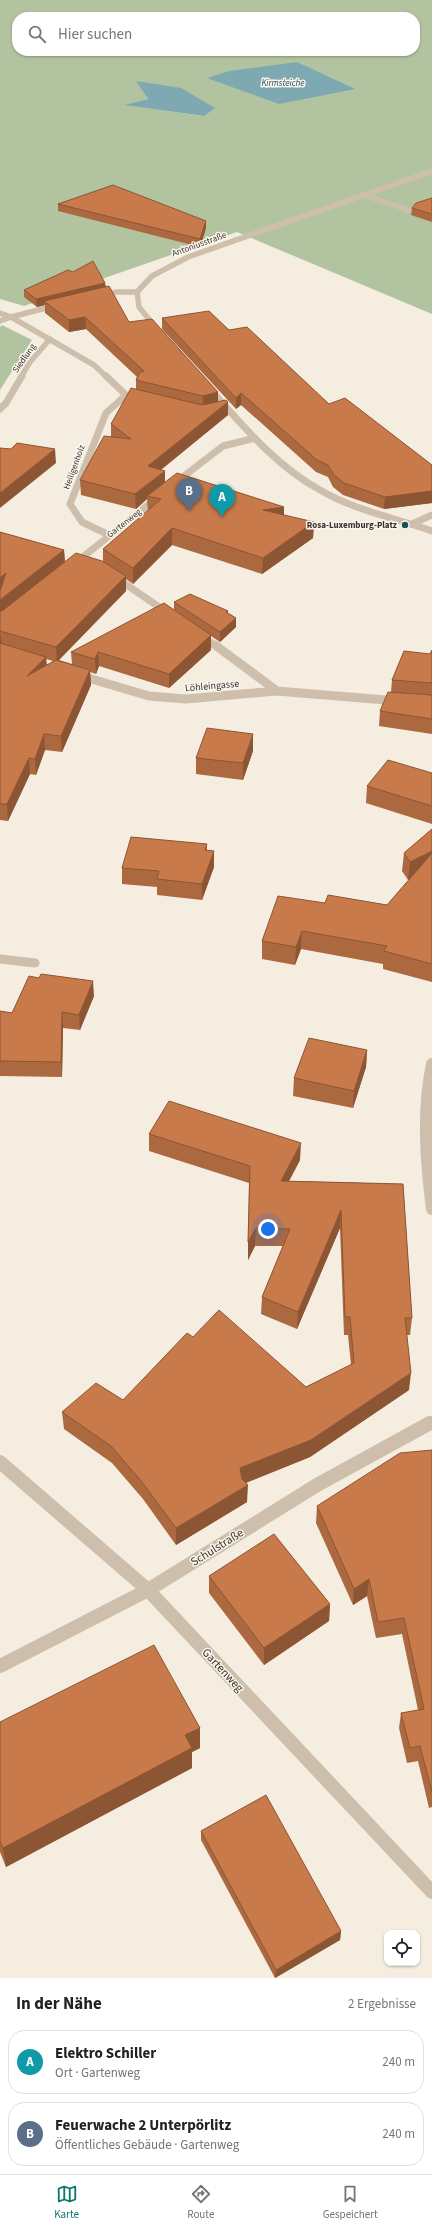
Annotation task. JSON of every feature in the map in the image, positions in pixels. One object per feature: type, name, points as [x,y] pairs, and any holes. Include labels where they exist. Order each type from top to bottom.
[{"type":"street","name":"Antoniusstraße","points":[[137,292],[152,276],[188,257],[432,171]]},
{"type":"street","points":[[364,195],[411,212]]},
{"type":"street","points":[[96,296],[117,292],[137,292],[136,298],[138,306],[160,332]]},
{"type":"street","points":[[0,321],[67,303]]},
{"type":"street","points":[[0,313],[11,317],[94,365],[126,395],[134,397]]},
{"type":"street","name":"Siedlung","points":[[0,409],[6,403],[30,362],[50,339]]},
{"type":"street","points":[[206,384],[224,409],[254,438],[302,480],[320,490],[365,510],[432,531]]},
{"type":"street","name":"Heiligenholz","points":[[109,535],[82,522],[70,504],[88,452],[106,414],[126,395]]},
{"type":"street","name":"Gartenweg","points":[[66,570],[81,562],[109,535],[223,446],[254,438]]},
{"type":"street","points":[[412,524],[432,515]]},
{"type":"street","points":[[105,571],[174,616]]},
{"type":"street","points":[[192,629],[277,691]]},
{"type":"street","name":"Löhleingasse","points":[[67,672],[149,696],[186,699],[277,691],[405,702]]},
{"type":"street","points":[[0,958],[35,963]]},
{"type":"street","points":[[432,1064],[429,1078],[425,1148],[432,1209]]},
{"type":"street","name":"Schulstraße","points":[[0,1666],[148,1590],[317,1485],[432,1422]]},
{"type":"street","name":"Gartenweg","points":[[0,1462],[148,1590],[432,1892]]},
{"type":"green space","points":[[0,0],[432,0],[432,314],[237,232],[24,306],[0,299]],"holes":[[[137,81],[203,116],[126,105],[148,99]]]},
{"type":"green space","points":[[2,325],[32,340],[0,390],[0,327]]},
{"type":"water","name":"Kirmsteiche","points":[[297,62],[355,89],[279,104],[207,78],[229,71]]},
{"type":"water","points":[[136,81],[181,88],[215,108],[204,116],[124,105],[148,99]]},
{"type":"building","points":[[113,185],[206,221],[200,239],[58,204]]},
{"type":"building","points":[[432,198],[432,214],[412,208],[416,203]]},
{"type":"building","points":[[93,261],[105,283],[36,299],[24,290],[68,270],[73,272]]},
{"type":"building","points":[[109,286],[129,322],[152,319],[218,392],[203,396],[136,380],[140,372],[144,371],[85,317],[69,320],[44,301]]},
{"type":"building","points":[[209,311],[229,330],[247,327],[329,404],[345,398],[432,465],[432,491],[385,497],[344,483],[334,475],[328,465],[317,460],[241,393],[236,398],[162,318]]},
{"type":"building","points":[[131,388],[202,405],[226,400],[228,402],[148,466],[165,471],[135,494],[80,480],[104,436],[131,439],[111,424]]},
{"type":"building","points":[[17,443],[55,449],[0,493],[0,448],[11,449]]},
{"type":"building","points":[[177,473],[284,507],[263,510],[314,522],[263,558],[172,528],[133,568],[103,549],[161,499],[147,496]]},
{"type":"building","points":[[0,532],[64,550],[0,600],[0,591],[6,573],[0,578]]},
{"type":"building","points":[[76,553],[102,561],[126,576],[56,647],[0,631],[0,611],[2,611]]},
{"type":"building","points":[[190,594],[228,611],[226,612],[236,618],[220,632],[174,602]]},
{"type":"building","points":[[164,603],[211,635],[169,674],[98,652],[95,659],[71,652]]},
{"type":"building","points":[[0,643],[46,657],[27,676],[56,660],[90,670],[61,736],[44,734],[35,759],[29,758],[7,804],[0,804]]},
{"type":"building","points":[[432,650],[432,683],[392,680],[404,651],[430,654]]},
{"type":"building","points":[[388,692],[432,695],[432,719],[380,711]]},
{"type":"building","points":[[207,728],[253,734],[243,763],[196,758]]},
{"type":"building","points":[[388,760],[432,773],[432,806],[367,786]]},
{"type":"building","points":[[432,829],[432,851],[410,862],[404,853]]},
{"type":"building","points":[[131,837],[207,844],[205,850],[214,851],[202,884],[157,879],[159,871],[122,868]]},
{"type":"building","points":[[432,853],[432,964],[384,951],[387,946],[302,931],[296,947],[262,941],[278,896],[325,903],[328,895],[387,905]]},
{"type":"building","points":[[41,974],[93,981],[79,1015],[62,1012],[61,1062],[0,1061],[0,1011],[12,1013],[29,976],[39,978]]},
{"type":"building","points":[[309,1038],[367,1050],[354,1091],[294,1078]]},
{"type":"building","points":[[169,1101],[301,1143],[281,1181],[403,1184],[412,1318],[405,1318],[411,1373],[311,1440],[240,1468],[242,1479],[248,1485],[176,1528],[142,1482],[111,1446],[62,1412],[96,1383],[123,1400],[187,1333],[193,1337],[219,1310],[306,1387],[354,1363],[350,1317],[345,1317],[341,1210],[298,1312],[262,1297],[290,1229],[256,1228],[248,1242],[250,1166],[149,1134]]},
{"type":"building","points":[[432,1450],[432,1792],[420,1746],[410,1748],[401,1713],[424,1709],[404,1618],[378,1622],[369,1579],[354,1589],[317,1506],[400,1453]]},
{"type":"building","points":[[274,1534],[330,1604],[264,1648],[209,1576]]},
{"type":"building","points":[[154,1645],[200,1728],[185,1735],[192,1748],[3,1848],[0,1841],[0,1722]]},
{"type":"building","points":[[266,1795],[341,1931],[276,1970],[201,1831]]},
{"type":"place","name":"Feuerwache 2 Unterpörlitz","points":[[189,511]]},
{"type":"place","name":"Elektro Schiller","points":[[222,517]]},
{"type":"place","name":"Rosa-Luxemburg-Platz","points":[[405,525]]}]
